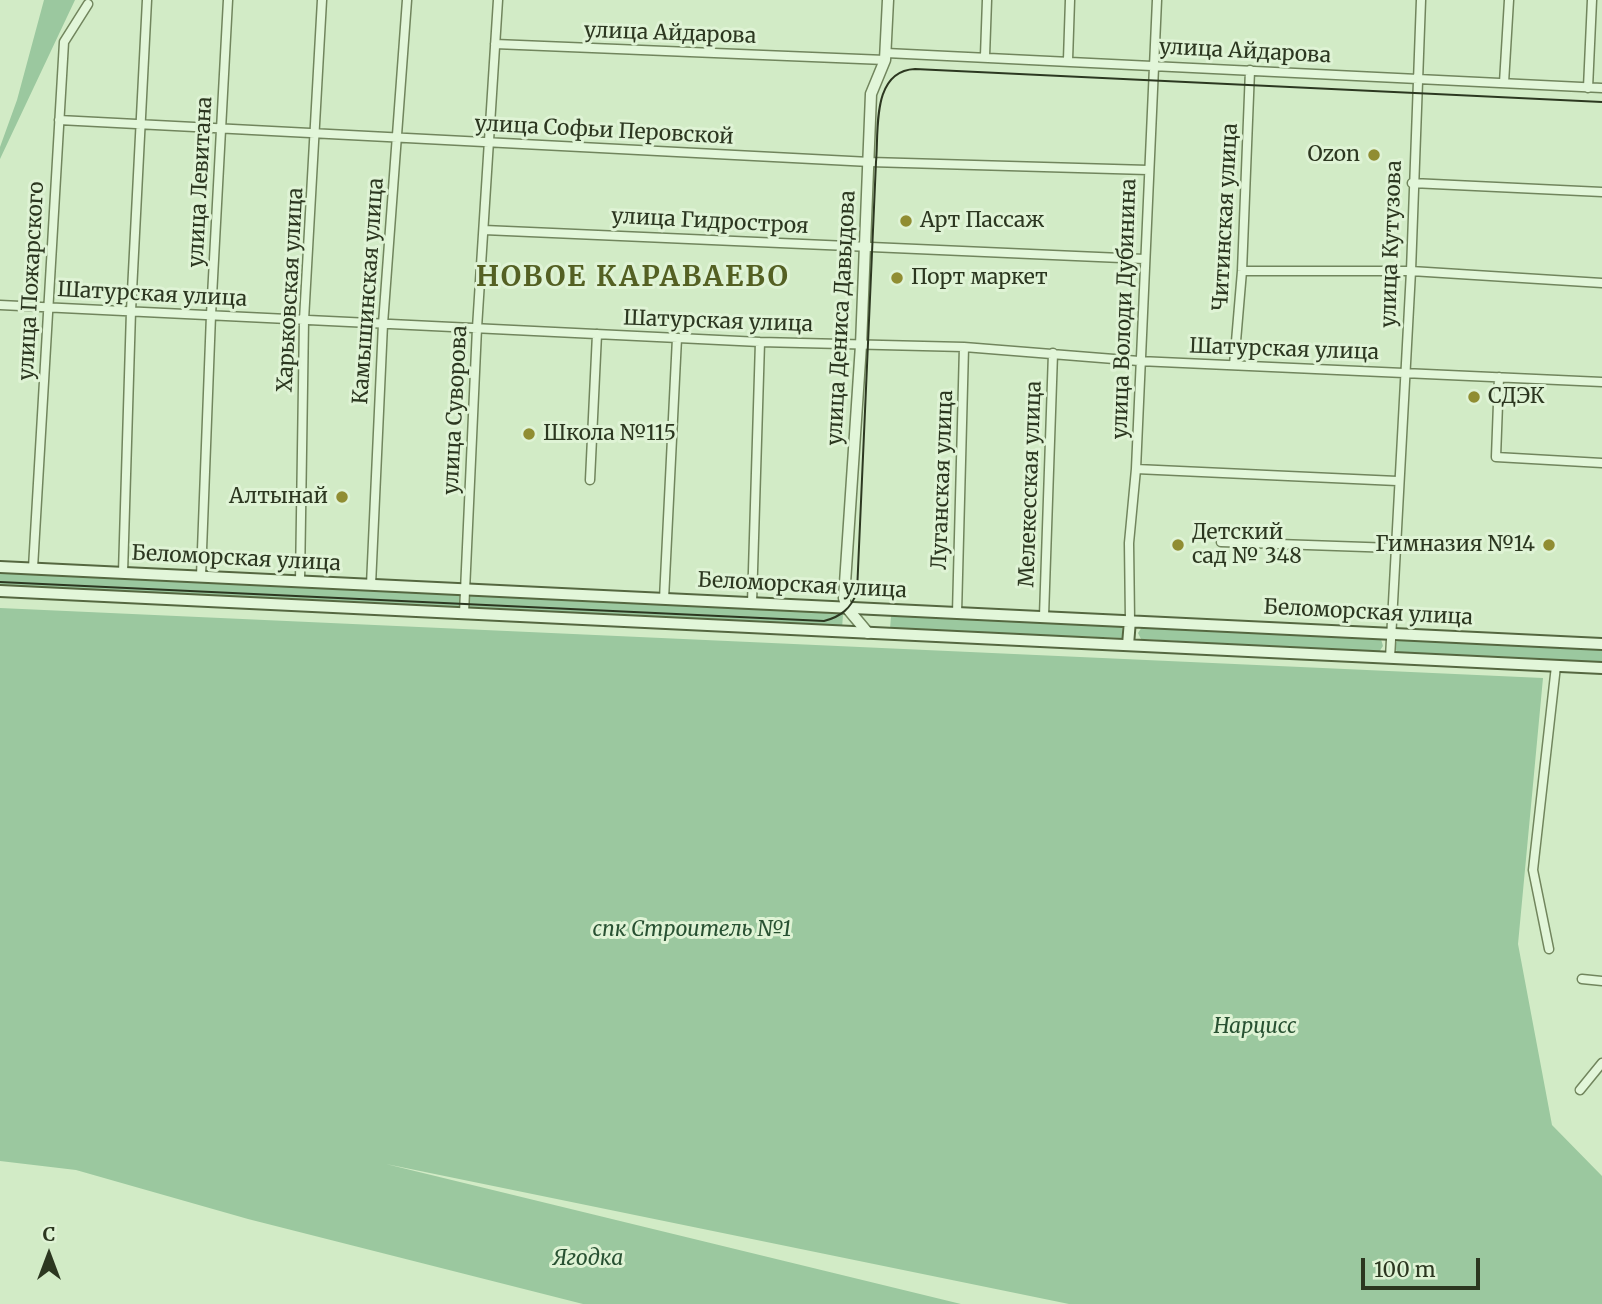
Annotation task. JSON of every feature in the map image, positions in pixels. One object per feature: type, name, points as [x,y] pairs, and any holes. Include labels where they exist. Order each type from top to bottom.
[{"type":"main road","name":"Беломорская улица","points":[[0,567],[1044,615],[1602,644]]},
{"type":"main road","name":"Беломорская улица","points":[[0,591],[1602,668]]},
{"type":"main road","points":[[1128,645],[1129,620]]},
{"type":"street","points":[[122,572],[131,311],[147,0]]},
{"type":"street","name":"улица Левитана","points":[[201,576],[211,315],[228,0]]},
{"type":"street","name":"Харьковская улица","points":[[300,581],[304,320],[322,0]]},
{"type":"street","name":"Камышинская улица","points":[[371,585],[383,324],[407,0]]},
{"type":"street","name":"улица Суворова","points":[[464,613],[477,328],[498,0]]},
{"type":"street","name":"улица Дениса Давыдова","points":[[847,608],[844,598],[866,247],[871,94],[885,57],[888,0]]},
{"type":"street","points":[[985,56],[987,0]]},
{"type":"street","points":[[1068,60],[1070,0]]},
{"type":"street","name":"улица Володи Дубинина","points":[[1129,620],[1129,543],[1136,469],[1157,0]]},
{"type":"street","name":"улица Кутузова","points":[[1390,658],[1397,481],[1411,271],[1412,183],[1421,0]]},
{"type":"street","points":[[1504,83],[1509,0]]},
{"type":"street","points":[[1588,88],[1592,0]]},
{"type":"street","name":"улица Пожарского","points":[[33,568],[64,42],[88,4]]},
{"type":"street","name":"улица Айдарова","points":[[495,44],[885,57],[985,56],[1602,88]]},
{"type":"street","name":"Читинская улица","points":[[1234,365],[1242,271],[1250,70]]},
{"type":"street","name":"улица Софьи Перовской","points":[[59,120],[870,162],[1148,170]]},
{"type":"street","points":[[1412,183],[1602,192]]},
{"type":"street","name":"улица Гидростроя","points":[[484,230],[1144,259]]},
{"type":"street","points":[[1242,271],[1411,271],[1602,283]]},
{"type":"street","name":"Шатурская улица","points":[[0,305],[760,342],[964,347],[1139,361],[1602,382]]},
{"type":"street","points":[[590,480],[597,334]]},
{"type":"street","points":[[664,599],[677,338]]},
{"type":"street","points":[[751,603],[760,342]]},
{"type":"street","name":"Луганская улица","points":[[957,613],[964,347]]},
{"type":"street","name":"Мелекесская улица","points":[[1044,615],[1053,353]]},
{"type":"street","points":[[1499,377],[1496,457],[1602,463]]},
{"type":"street","points":[[1136,469],[1397,481]]},
{"type":"street","points":[[1221,542],[1394,548]]},
{"type":"street","points":[[847,608],[868,633]]},
{"type":"street","points":[[1549,949],[1533,870],[1556,666]]},
{"type":"street","points":[[1582,979],[1602,981]]},
{"type":"street","points":[[1580,1090],[1602,1063]]},
{"type":"green space","points":[[44,0],[75,0],[0,159],[0,147],[17,100]]},
{"type":"green space","points":[[0,570],[460,592],[459,609],[0,586]]},
{"type":"green space","points":[[469,593],[843,614],[842,629],[468,608]]},
{"type":"green space","points":[[0,608],[1543,678],[1518,944],[1552,1125],[1602,1176],[1602,1304],[1069,1304],[386,1164],[961,1304],[583,1304],[248,1219],[76,1170],[0,1161]]},
{"type":"green space","points":[[891,616],[1122,627],[1122,638],[890,629]]},
{"type":"green space","points":[[1142,627],[1381,639],[1383,646],[1379,652],[1141,639],[1138,633]]},
{"type":"green space","points":[[1399,639],[1602,647],[1602,662],[1399,654],[1393,646]]},
{"type":"tram line","points":[[0,582],[824,621],[840,615],[848,608],[857,592],[878,119],[884,91],[891,80],[901,72],[915,69],[1602,102]]},
{"type":"place","name":"Ozon","points":[[1374,155]]},
{"type":"place","name":"Арт Пассаж","points":[[906,221]]},
{"type":"place","name":"Порт маркет","points":[[897,278]]},
{"type":"place","name":"СДЭК","points":[[1474,397]]},
{"type":"place","name":"Школа №115","points":[[529,434]]},
{"type":"place","name":"Алтынай","points":[[342,497]]},
{"type":"place","name":"Детский сад № 348","points":[[1178,545]]},
{"type":"place","name":"Гимназия №14","points":[[1549,545]]},
{"type":"district","name":"НОВОЕ КАРАВАЕВО","points":[[633,278]]},
{"type":"park label","name":"спк Строитель №1","points":[[692,930]]},
{"type":"park label","name":"Нарцисс","points":[[1255,1027]]},
{"type":"park label","name":"Ягодка","points":[[588,1259]]}]
